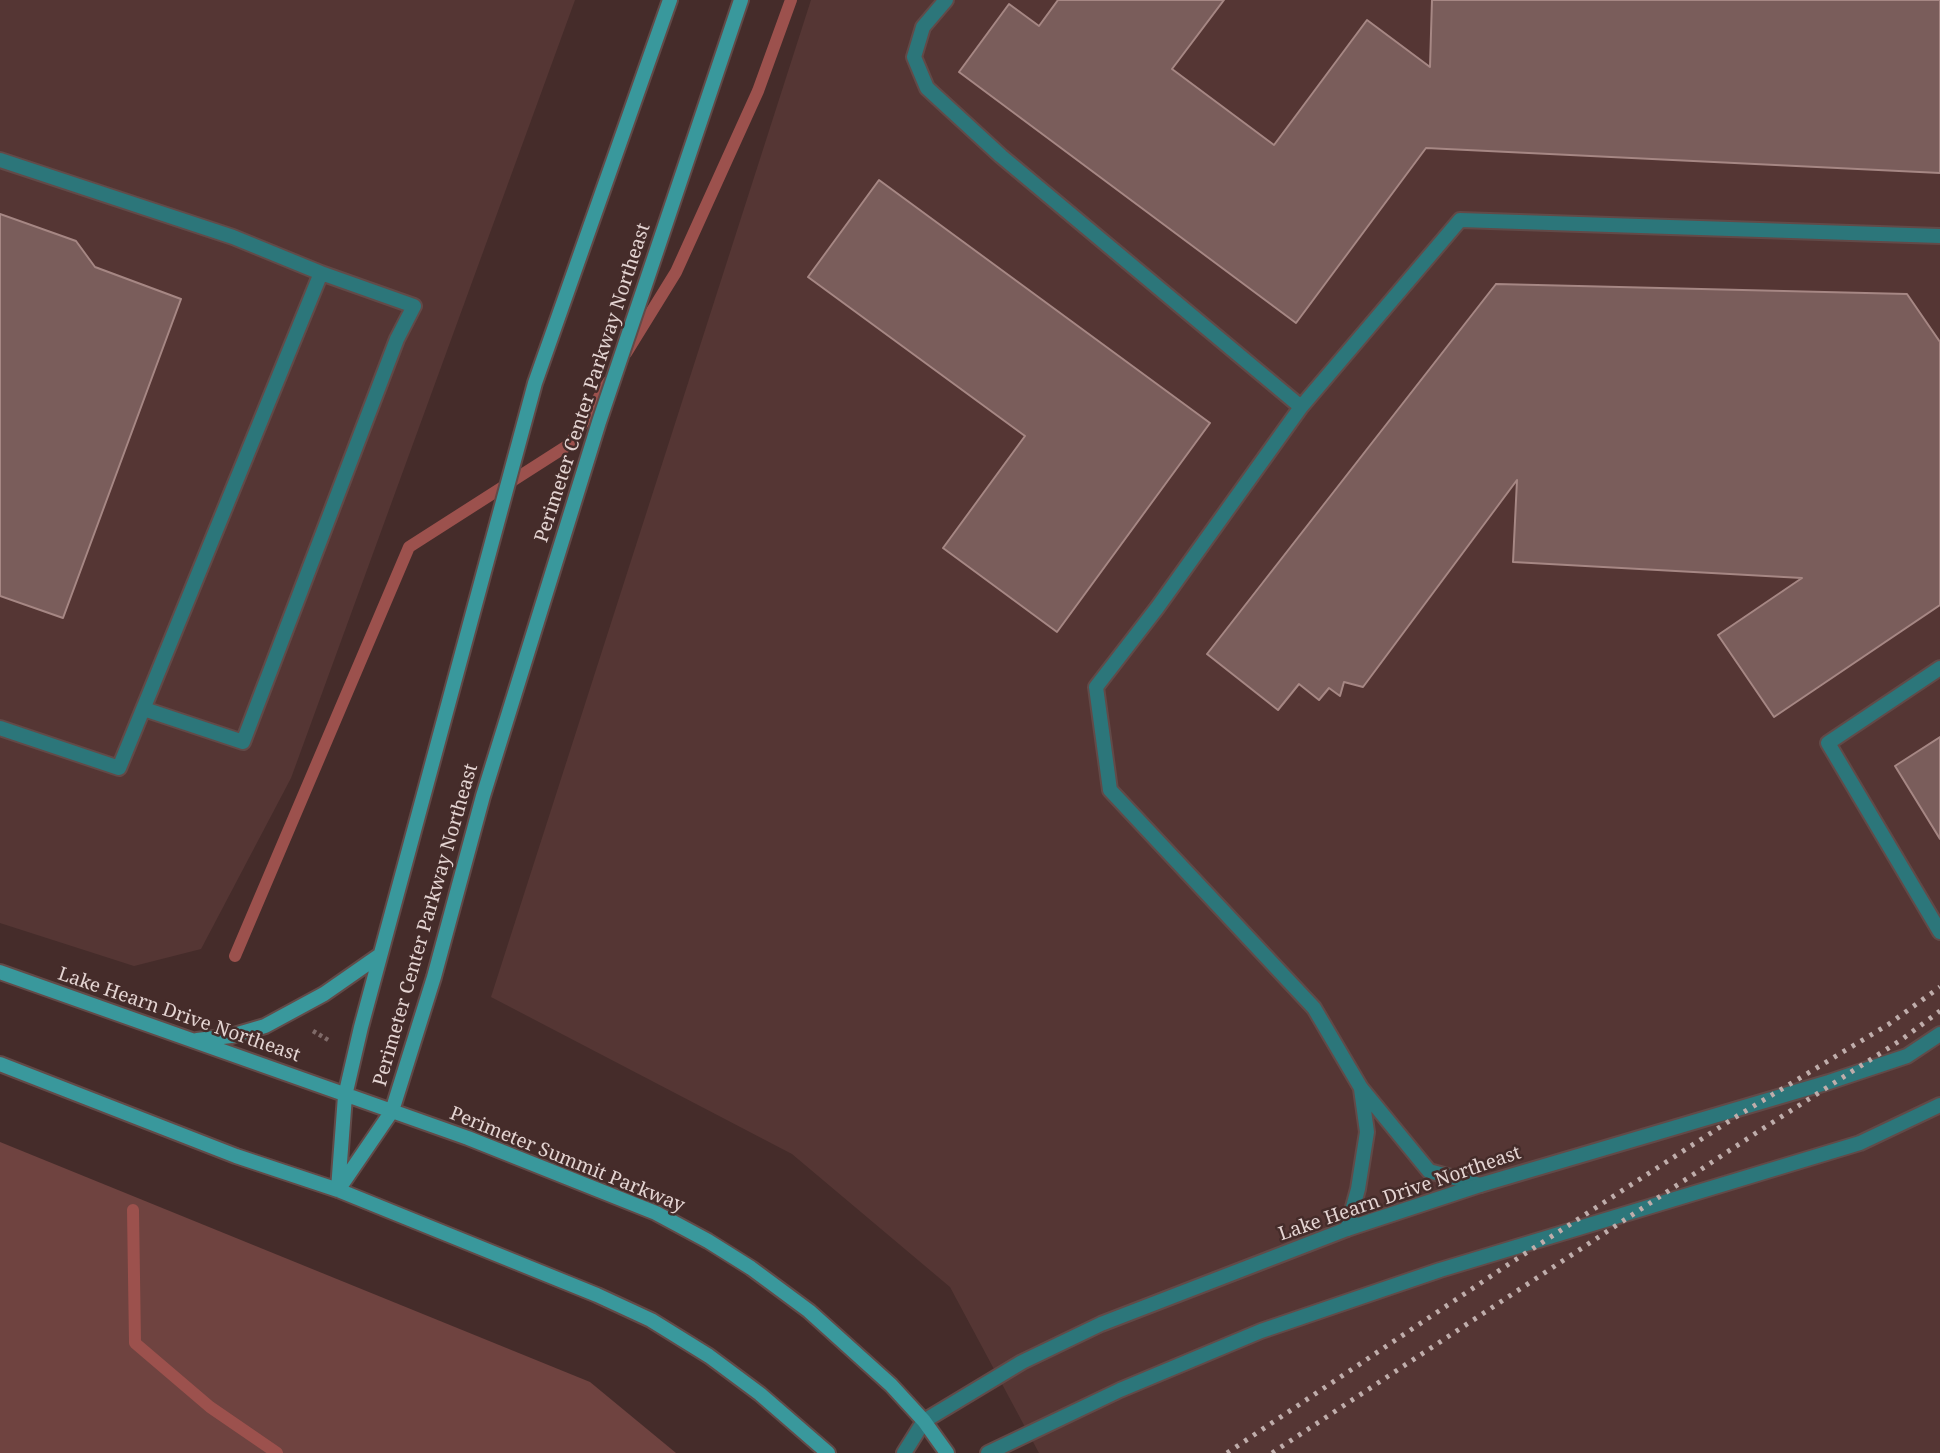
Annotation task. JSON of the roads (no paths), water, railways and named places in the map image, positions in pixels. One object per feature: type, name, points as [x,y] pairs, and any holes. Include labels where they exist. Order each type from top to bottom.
[{"type":"main road","name":"Perimeter Center Parkway Northeast","points":[[338,1190],[345,1096],[380,955],[535,383],[670,0]]},
{"type":"main road","name":"Perimeter Center Parkway Northeast","points":[[338,1190],[392,1111],[434,977],[483,796],[599,422],[741,0]]},
{"type":"main road","points":[[191,1040],[231,1036],[265,1026],[324,994],[380,955]]},
{"type":"main road","name":"Lake Hearn Drive Northeast","points":[[0,972],[345,1096]]},
{"type":"main road","points":[[0,1063],[236,1156],[338,1190],[597,1295],[651,1320],[709,1356],[760,1394],[828,1453]]},
{"type":"main road","name":"Perimeter Summit Parkway","points":[[345,1096],[590,1185],[656,1213],[708,1241],[751,1268],[809,1311],[864,1358],[924,1421],[947,1453]]},
{"type":"street","points":[[946,0],[923,27],[914,57],[927,88],[1001,156],[1301,407]]},
{"type":"street","points":[[0,160],[233,237],[321,273],[414,306],[397,339],[243,742],[144,709]]},
{"type":"street","points":[[1480,1185],[1429,1171],[1361,1088],[1314,1008],[1110,790],[1096,687],[1157,608],[1301,407],[1460,220],[1940,236]]},
{"type":"street","points":[[0,728],[119,768],[321,273]]},
{"type":"street","points":[[1940,668],[1828,743],[1940,932]]},
{"type":"street","name":"Lake Hearn Drive Northeast","points":[[904,1453],[924,1421],[1022,1362],[1101,1324],[1347,1229],[1480,1185],[1829,1082],[1907,1056],[1940,1034]]},
{"type":"street","points":[[1347,1229],[1358,1189],[1367,1132],[1361,1088]]},
{"type":"street","points":[[988,1453],[1120,1390],[1261,1331],[1440,1270],[1860,1143],[1940,1105]]},
{"type":"waterway","points":[[626,353],[676,272],[758,91],[791,0]]},
{"type":"waterway","points":[[235,956],[409,547],[570,444],[609,381]]},
{"type":"waterway","points":[[133,1210],[135,1343],[210,1407],[277,1453]]},
{"type":"railway","points":[[1227,1453],[1509,1264],[1734,1118],[1889,1024],[1940,987]]},
{"type":"railway","points":[[1272,1453],[1901,1040],[1940,1011]]}]
